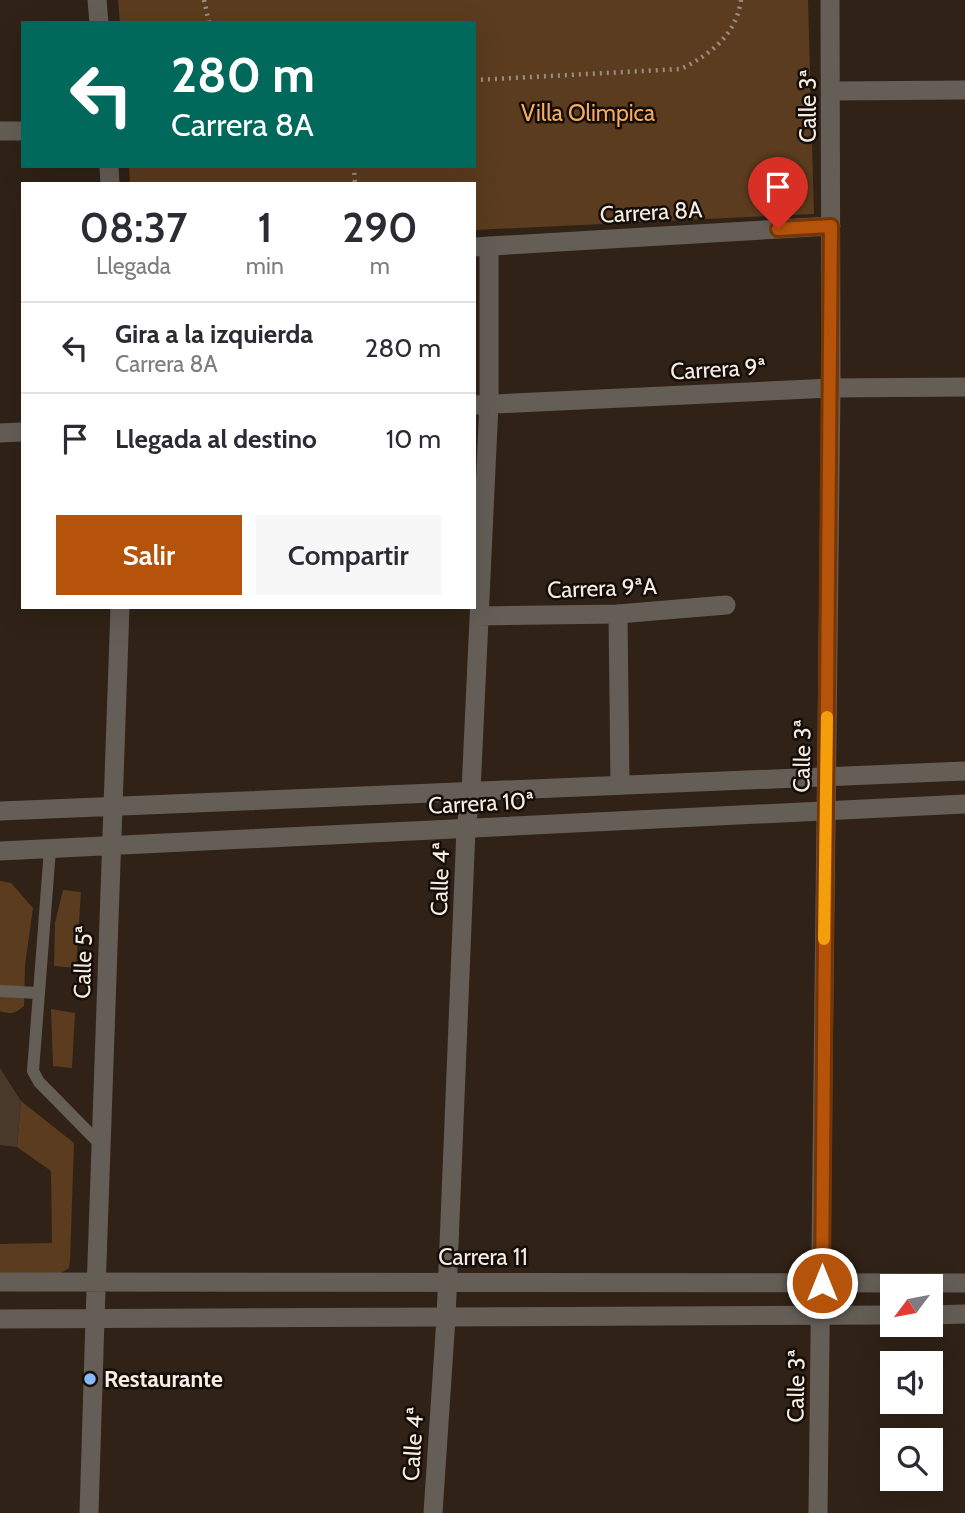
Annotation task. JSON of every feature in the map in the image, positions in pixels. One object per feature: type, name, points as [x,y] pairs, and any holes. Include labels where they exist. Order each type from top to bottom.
[{"type":"street","points":[[97,0],[99,21]]},
{"type":"street","name":"Calle 3ª","points":[[818,1513],[831,388],[833,91],[830,0]]},
{"type":"street","points":[[833,91],[965,90]]},
{"type":"street","points":[[0,131],[21,131]]},
{"type":"street","name":"Carrera 8A","points":[[482,246],[831,226]]},
{"type":"street","name":"Calle 4ª","points":[[433,1513],[448,1281],[466,828],[471,791],[479,616],[482,246]]},
{"type":"street","name":"Carrera 9ª","points":[[481,404],[831,388],[965,387]]},
{"type":"street","points":[[0,433],[21,432]]},
{"type":"street","name":"Carrera 9ªA","points":[[479,616],[618,614],[726,605]]},
{"type":"street","name":"Calle 5ª","points":[[89,1513],[120,609]]},
{"type":"street","points":[[618,614],[620,784]]},
{"type":"street","name":"Carrera 10ª","points":[[0,811],[965,771]]},
{"type":"street","name":"Carrera 10ª","points":[[0,851],[965,804]]},
{"type":"street","name":"Carrera 11","points":[[0,1282],[965,1283]]},
{"type":"street","points":[[943,1315],[965,1314]]},
{"type":"street","points":[[0,1319],[880,1315]]},
{"type":"lane","points":[[50,849],[32,1064],[35,1077],[101,1145]]},
{"type":"lane","points":[[0,991],[37,993]]},
{"type":"path","points":[[204,0],[209,21]]},
{"type":"path","points":[[476,80],[681,69],[707,56],[726,37],[741,0]]},
{"type":"green space","name":"Villa Olimpica","points":[[118,0],[808,0],[814,214],[476,230],[476,182],[130,182],[129,168],[476,168],[476,21],[120,21]]},
{"type":"green space","points":[[0,881],[11,883],[33,908],[25,965],[24,1006],[10,1013],[0,1011]]},
{"type":"green space","points":[[63,890],[81,892],[76,968],[54,966],[55,923]]},
{"type":"green space","points":[[51,1009],[75,1013],[72,1068],[53,1066]]},
{"type":"green space","points":[[21,1101],[74,1143],[70,1261],[69,1268],[61,1273],[0,1274],[0,1244],[52,1243],[51,1171],[17,1147]]},
{"type":"building","points":[[0,1068],[21,1101],[17,1147],[0,1145]]},
{"type":"slow traffic","points":[[824,939],[827,717]]},
{"type":"place","name":"Restaurante","points":[[90,1379]]},
{"type":"route","points":[[778,229],[831,226],[822,1283]]}]
